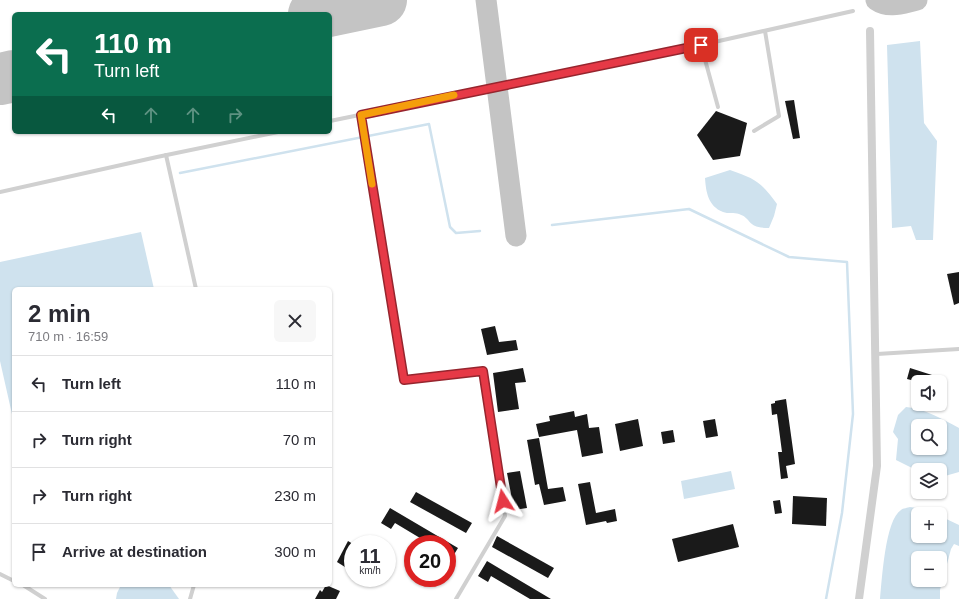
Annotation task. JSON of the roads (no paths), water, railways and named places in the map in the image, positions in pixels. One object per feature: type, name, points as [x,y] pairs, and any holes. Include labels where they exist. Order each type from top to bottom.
[{"type":"street","points":[[859,599],[877,466],[877,354],[870,31]]},
{"type":"lane","points":[[332,121],[701,45],[854,11]]},
{"type":"lane","points":[[754,131],[779,116],[765,31]]},
{"type":"lane","points":[[701,45],[718,107]]},
{"type":"lane","points":[[361,115],[404,380],[483,371],[505,516],[456,599]]},
{"type":"lane","points":[[0,192],[268,134]]},
{"type":"lane","points":[[166,155],[196,287]]},
{"type":"lane","points":[[877,354],[959,349]]},
{"type":"lane","points":[[0,574],[12,580]]},
{"type":"lane","points":[[26,587],[45,599]]},
{"type":"lane","points":[[190,599],[193,587]]},
{"type":"water","points":[[920,41],[924,123],[937,141],[933,240],[916,240],[911,226],[892,228],[887,45]]},
{"type":"water","points":[[730,170],[757,182],[767,191],[777,204],[769,228],[757,227],[739,214],[723,212],[711,202],[707,193],[705,178]]},
{"type":"water","points":[[141,232],[154,287],[12,287],[12,414],[0,361],[0,262]]},
{"type":"water","points":[[906,407],[911,408],[911,411],[923,411],[934,415],[942,419],[911,419],[911,455],[947,455],[947,422],[959,428],[959,472],[947,475],[947,463],[911,463],[911,468],[896,460],[898,439],[893,432],[898,415]]},
{"type":"water","points":[[731,471],[735,489],[684,499],[681,481]]},
{"type":"water","points":[[911,507],[911,543],[947,543],[947,519],[959,525],[959,546],[954,544],[947,564],[947,551],[911,551],[911,587],[941,587],[940,599],[880,599],[885,551],[891,525],[896,516],[903,509]]},
{"type":"water","points":[[120,587],[170,587],[179,599],[116,599]]},
{"type":"waterway","points":[[180,173],[429,124],[450,227],[456,233],[480,231]]},
{"type":"waterway","points":[[552,225],[689,209],[789,257],[847,262],[853,414],[842,513],[826,599]]}]
